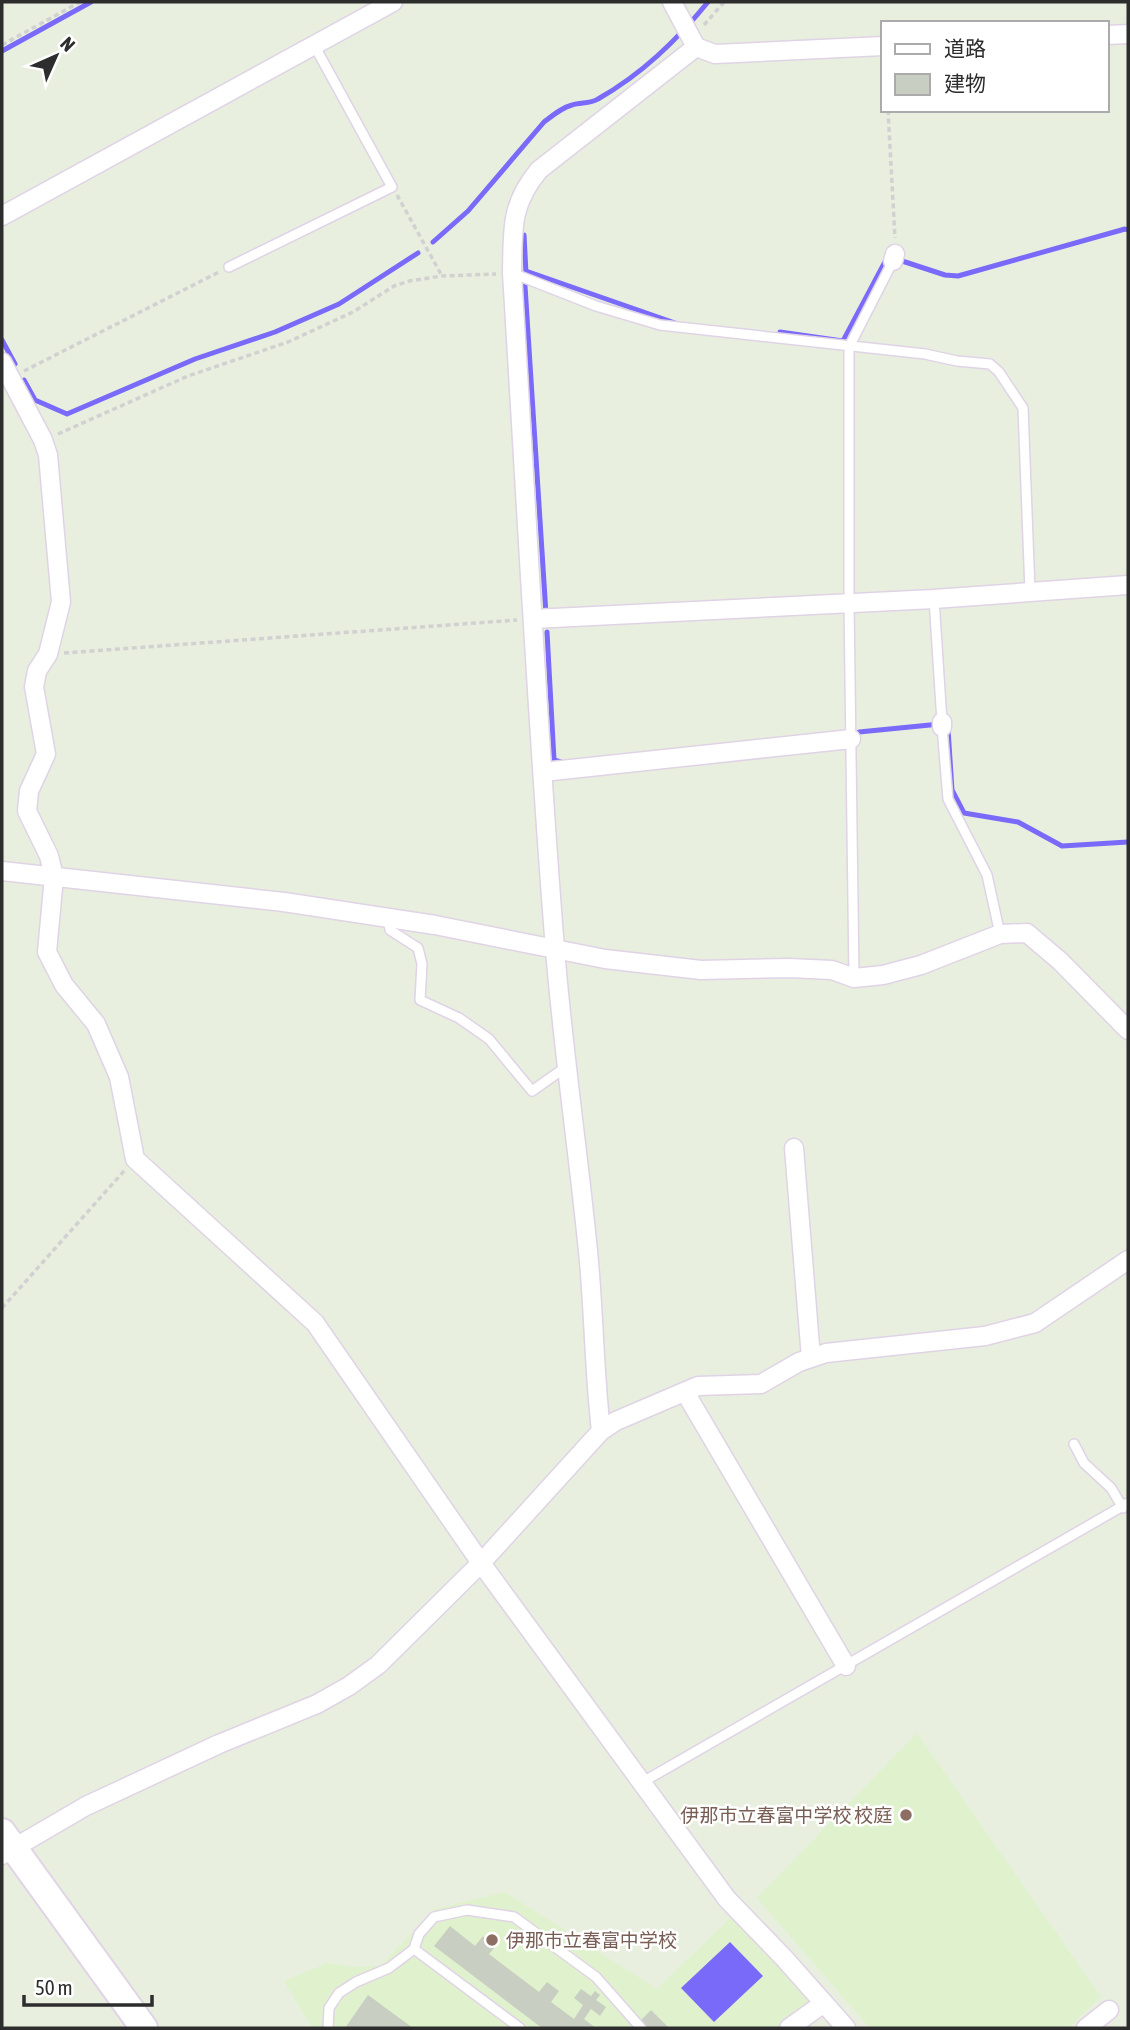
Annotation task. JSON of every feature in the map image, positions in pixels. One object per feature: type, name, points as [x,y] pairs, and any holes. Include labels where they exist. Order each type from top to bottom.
[{"type":"main road","points":[[5,1845],[144,2028]]},
{"type":"street","points":[[2,216],[393,2]]},
{"type":"street","points":[[672,2],[690,37],[715,54],[881,47]]},
{"type":"street","points":[[1109,35],[1128,34]]},
{"type":"street","points":[[601,1431],[594,1370],[589,1254],[566,1067],[555,948],[512,273],[512,234],[516,207],[526,185],[557,154],[690,37]]},
{"type":"street","points":[[6,370],[43,440],[48,455],[61,602],[48,654],[37,671],[34,687],[46,754],[29,791],[27,811],[49,856],[54,877],[47,952],[64,985],[96,1024],[120,1077],[135,1159],[315,1323],[481,1563],[727,1899],[846,2028]]},
{"type":"street","points":[[533,619],[934,599],[1128,585]]},
{"type":"street","points":[[543,772],[851,739]]},
{"type":"street","points":[[2,871],[284,902],[388,918],[605,959],[701,970],[810,969],[832,970],[854,978],[883,975],[921,965],[1000,934],[1027,933],[1060,961],[1128,1030]]},
{"type":"street","points":[[794,1148],[811,1358]]},
{"type":"street","points":[[5,1845],[219,1744],[317,1704],[349,1686],[378,1665],[481,1563],[601,1431],[616,1421],[698,1386],[761,1384],[799,1362],[826,1353],[985,1336],[1035,1322],[1128,1260]]},
{"type":"street","points":[[685,1392],[846,1666]]},
{"type":"street","points":[[789,2028],[824,2003]]},
{"type":"street","points":[[1086,2028],[1109,2010]]},
{"type":"lane","points":[[229,267],[392,187],[314,45]]},
{"type":"lane","points":[[854,978],[849,347],[894,257]]},
{"type":"lane","points":[[512,273],[596,306],[660,325],[925,354],[957,362],[990,364],[999,372],[1023,408],[1031,591]]},
{"type":"lane","points":[[934,599],[948,799],[987,875],[1000,934]]},
{"type":"lane","points":[[388,918],[390,930],[418,948],[422,964],[420,1000],[459,1018],[489,1039],[532,1091],[566,1067]]},
{"type":"lane","points":[[641,1783],[1126,1506],[1084,1463],[1074,1444]]},
{"type":"lane","points":[[328,2028],[329,2008],[339,1993],[356,1982],[390,1968],[414,1949],[419,1934],[434,1917],[467,1910],[514,1917],[596,1977],[641,2028]]},
{"type":"lane","points":[[414,1949],[520,2028]]},
{"type":"path","points":[[2,45],[80,2]]},
{"type":"path","points":[[690,37],[724,2]]},
{"type":"path","points":[[888,112],[894,257]]},
{"type":"path","points":[[392,187],[442,276]]},
{"type":"path","points":[[6,370],[229,267]]},
{"type":"path","points":[[43,440],[188,376],[288,342],[353,313],[394,286],[442,276],[512,273]]},
{"type":"path","points":[[48,654],[533,619]]},
{"type":"path","points":[[2,1308],[135,1159]]},
{"type":"shaded area","name":"伊那市立春富中学校 校庭","points":[[917,1733],[1101,1997],[1068,2028],[870,2028],[757,1898]]},
{"type":"shaded area","name":"伊那市立春富中学校","points":[[505,1892],[657,1989],[731,1917],[825,2015],[806,2028],[312,2028],[284,1981],[327,1963],[356,1967],[381,1965],[435,1909]]},
{"type":"shaded area","points":[[730,1942],[763,1976],[714,2022],[681,1988]]},
{"type":"building","points":[[450,1926],[475,1946],[483,1936],[496,1946],[489,1954],[539,1992],[547,1982],[559,1991],[551,2002],[574,2019],[583,2005],[574,1998],[581,1989],[591,1996],[595,1991],[600,1995],[596,2000],[606,2007],[600,2016],[591,2009],[584,2019],[596,2028],[542,2028],[434,1946]]},
{"type":"building","points":[[368,1995],[413,2028],[345,2028]]},
{"type":"building","points":[[651,2010],[669,2028],[648,2028],[641,2020]]},
{"type":"waterway","points":[[2,51],[91,2]]},
{"type":"waterway","points":[[433,242],[468,211],[544,122],[568,106],[595,101],[629,79],[671,43],[708,2]]},
{"type":"waterway","points":[[896,259],[945,275],[958,276],[1128,230]]},
{"type":"waterway","points":[[524,235],[526,273]]},
{"type":"waterway","points":[[24,380],[35,400],[67,414],[195,359],[275,332],[339,304],[418,253]]},
{"type":"waterway","points":[[780,332],[843,341],[887,258]]},
{"type":"waterway","points":[[526,271],[675,323]]},
{"type":"waterway","points":[[525,286],[546,614]]},
{"type":"waterway","points":[[2,340],[15,364]]},
{"type":"waterway","points":[[547,632],[554,760],[561,762]]},
{"type":"waterway","points":[[859,732],[940,724]]},
{"type":"waterway","points":[[948,729],[952,790],[964,813],[1018,822],[1062,846],[1128,842]]},
{"type":"place","name":"伊那市立春富中学校 校庭","points":[[906,1815]]},
{"type":"place","name":"伊那市立春富中学校","points":[[492,1940]]}]
